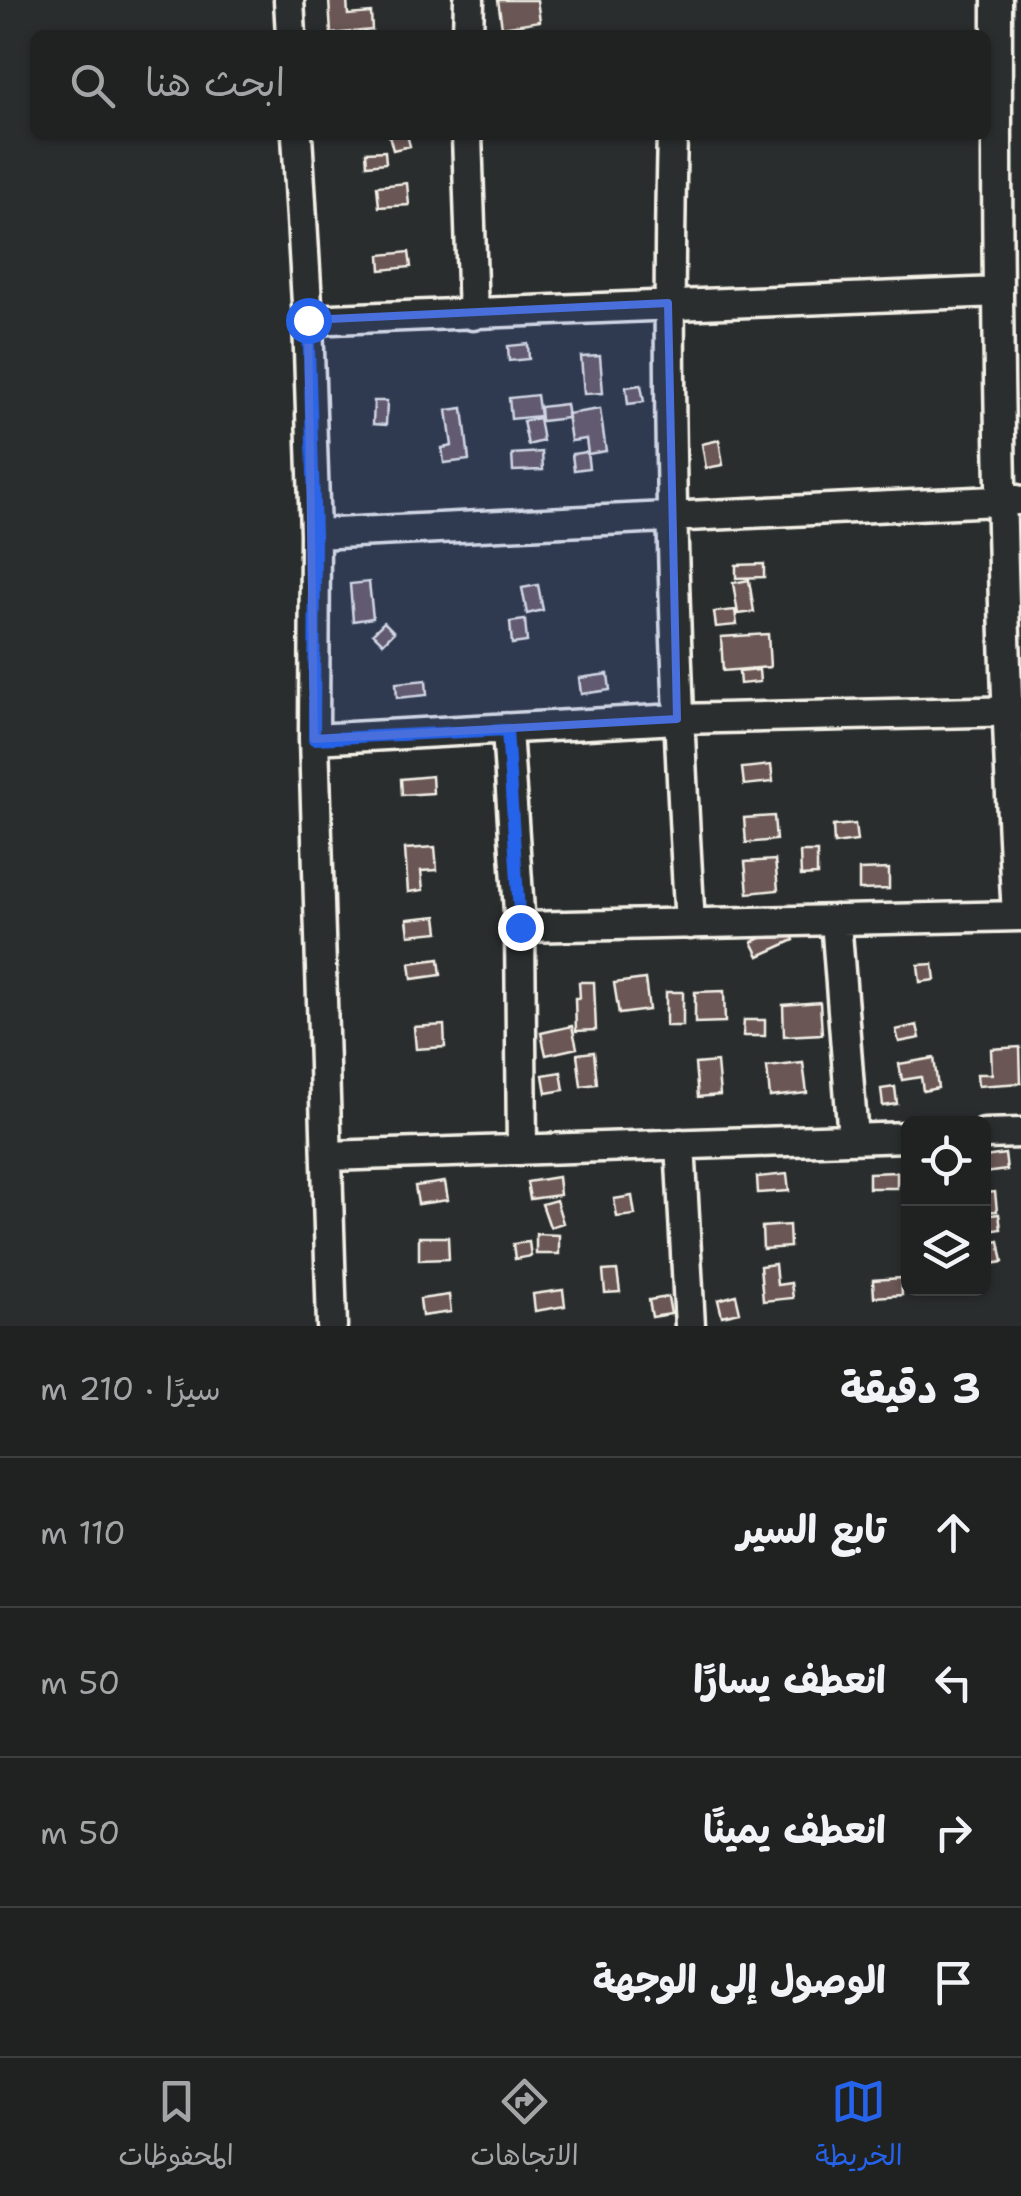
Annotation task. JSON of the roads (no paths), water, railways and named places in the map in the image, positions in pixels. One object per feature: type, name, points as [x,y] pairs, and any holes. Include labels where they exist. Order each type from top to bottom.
[{"type":"street","points":[[289,0],[291,30]]},
{"type":"street","points":[[468,0],[468,30]]},
{"type":"street","points":[[520,927],[1019,916],[1012,501],[998,292],[991,91],[997,0]]},
{"type":"street","points":[[297,140],[315,534],[314,739],[332,1326]]},
{"type":"street","points":[[468,140],[473,315]]},
{"type":"street","points":[[672,140],[668,303],[670,518],[690,924]]},
{"type":"street","points":[[308,320],[998,292]]},
{"type":"street","points":[[315,534],[1012,501]]},
{"type":"street","points":[[314,739],[677,719],[1013,712]]},
{"type":"street","points":[[507,730],[520,927],[522,1150]]},
{"type":"street","points":[[836,920],[852,1138]]},
{"type":"street","points":[[991,1134],[1021,1133]]},
{"type":"street","points":[[328,1156],[901,1136]]},
{"type":"street","points":[[680,1144],[690,1326]]}]
